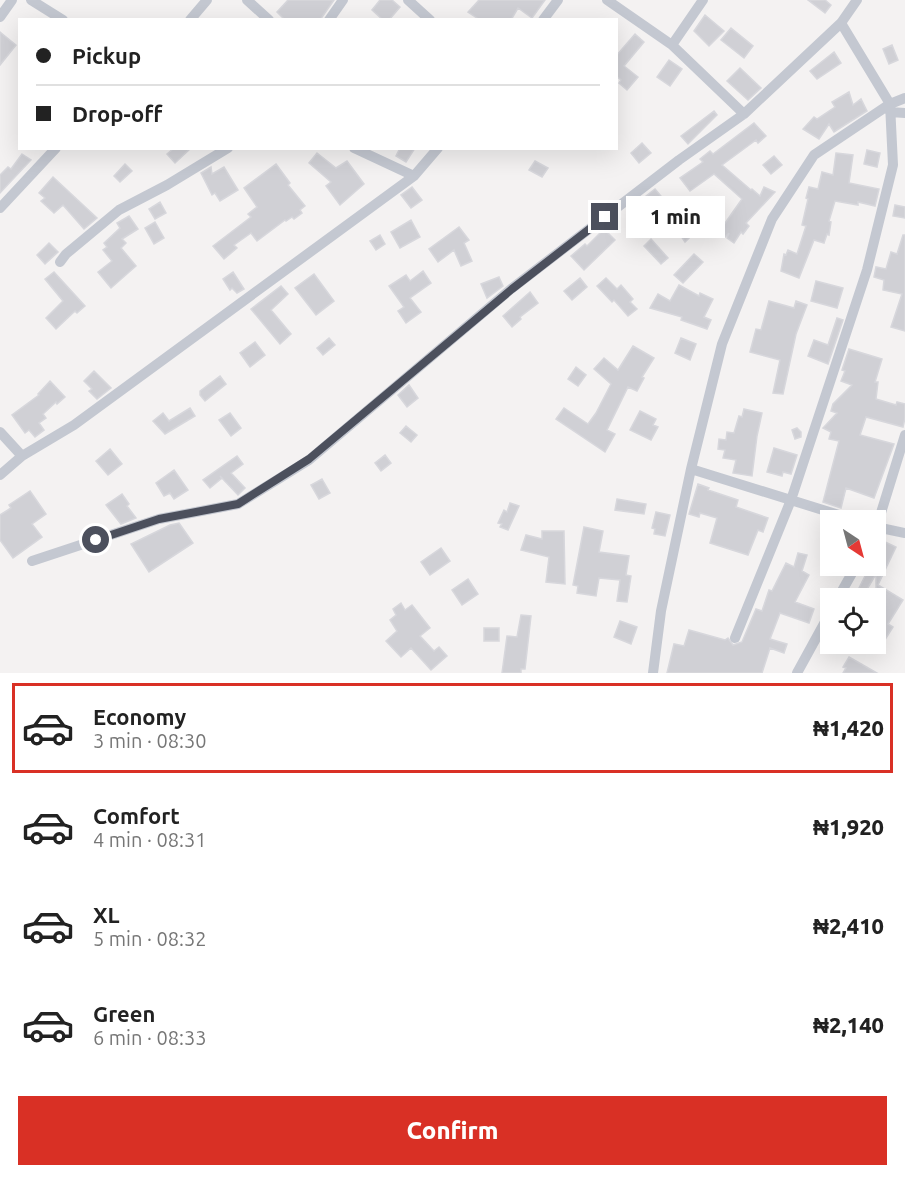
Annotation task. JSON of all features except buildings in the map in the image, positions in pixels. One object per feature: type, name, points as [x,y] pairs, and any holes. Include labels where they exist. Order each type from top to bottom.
[{"type":"street","points":[[0,17],[12,0]]},
{"type":"street","points":[[31,0],[60,18]]},
{"type":"street","points":[[192,18],[207,0]]},
{"type":"street","points":[[247,0],[267,18]]},
{"type":"street","points":[[330,18],[343,0]]},
{"type":"street","points":[[408,0],[428,18]]},
{"type":"street","points":[[544,18],[558,0]]},
{"type":"street","points":[[608,0],[672,45],[744,114]]},
{"type":"street","points":[[672,45],[703,0]]},
{"type":"street","points":[[32,561],[159,519],[238,504],[309,459],[512,289],[679,160],[744,114],[841,23],[857,0]]},
{"type":"street","points":[[735,638],[791,500],[869,260],[893,165],[890,108],[841,23]]},
{"type":"street","points":[[653,673],[662,611],[691,469],[722,344],[772,219],[814,155],[905,98]]},
{"type":"street","points":[[890,108],[905,113]]},
{"type":"street","points":[[0,208],[54,150]]},
{"type":"street","points":[[60,262],[66,254],[119,210],[167,185],[225,150]]},
{"type":"street","points":[[358,150],[414,176]]},
{"type":"street","points":[[0,475],[22,456],[74,425],[414,176],[436,150]]},
{"type":"street","points":[[0,432],[22,456]]},
{"type":"street","points":[[882,510],[905,435]]},
{"type":"street","points":[[691,469],[823,510]]},
{"type":"street","points":[[886,529],[905,532]]},
{"type":"street","points":[[797,673],[820,631]]},
{"type":"route","points":[[96,540],[159,519],[238,504],[309,459],[512,289],[605,217]]}]
